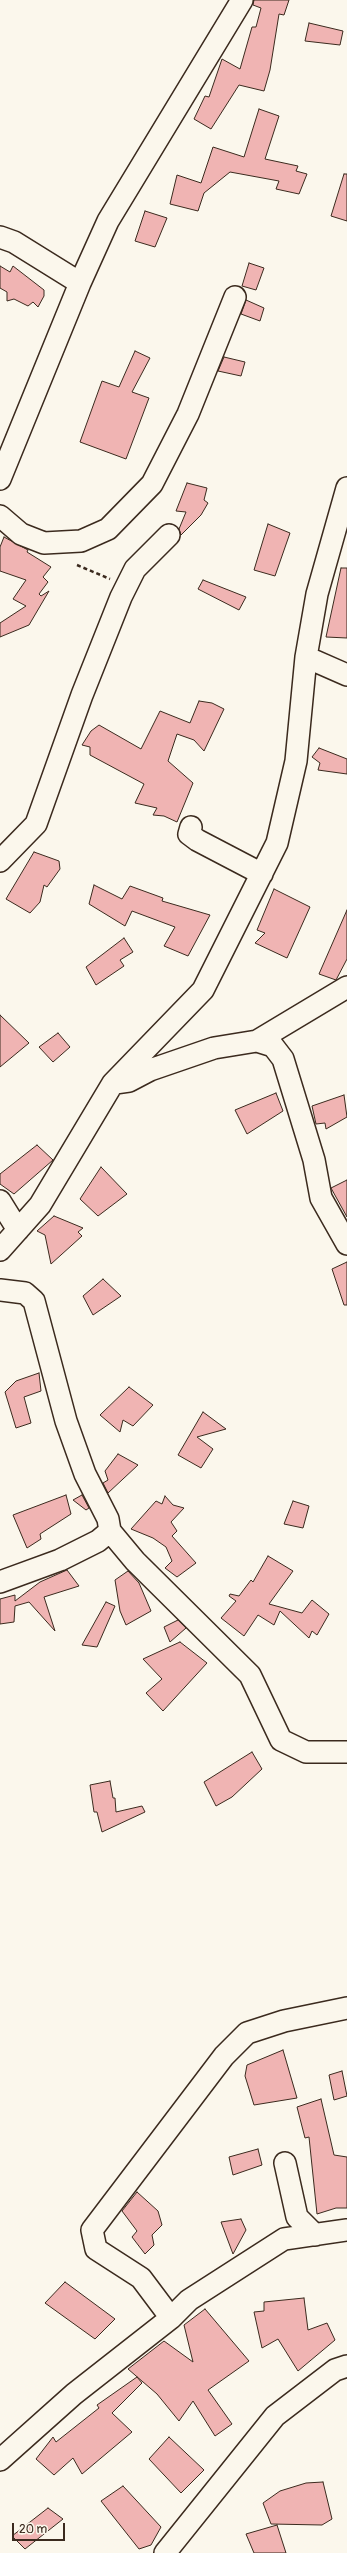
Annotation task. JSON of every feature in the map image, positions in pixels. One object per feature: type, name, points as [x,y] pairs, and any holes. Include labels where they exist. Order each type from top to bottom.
[{"type":"street","points":[[0,479],[80,283],[108,221],[242,0]]},
{"type":"street","points":[[0,237],[14,242],[80,283]]},
{"type":"street","points":[[0,516],[21,534],[44,544],[81,541],[108,530],[152,484],[188,414],[235,297]]},
{"type":"street","points":[[0,1250],[40,1205],[113,1083],[203,990],[277,843],[296,761],[306,657],[317,594],[347,488]]},
{"type":"street","points":[[0,861],[36,824],[82,695],[127,586],[135,569],[169,535]]},
{"type":"street","points":[[306,657],[347,675]]},
{"type":"street","points":[[192,827],[189,834],[197,840],[262,874]]},
{"type":"street","points":[[113,1083],[129,1081],[150,1070],[214,1048],[257,1040],[347,987]]},
{"type":"street","points":[[257,1040],[273,1046],[283,1059],[314,1160],[321,1198],[347,1244]]},
{"type":"street","points":[[0,1201],[18,1230]]},
{"type":"street","points":[[0,1290],[26,1293],[34,1301],[66,1421],[85,1474],[108,1519],[110,1531],[135,1561],[250,1675],[267,1715],[281,1740],[306,1752],[347,1752]]},
{"type":"street","points":[[0,1582],[60,1560],[98,1541],[110,1531]]},
{"type":"street","points":[[171,2318],[141,2278],[96,2249],[92,2230],[113,2200],[224,2056],[247,2032],[284,2021],[347,2008]]},
{"type":"street","points":[[286,2163],[296,2217],[315,2235]]},
{"type":"street","points":[[0,2460],[74,2394],[171,2318],[189,2300],[284,2239],[347,2230]]},
{"type":"street","points":[[165,2553],[275,2416],[336,2370],[347,2366]]},
{"type":"path","points":[[77,565],[127,586]]},
{"type":"building","points":[[254,0],[289,0],[284,15],[279,14],[270,70],[264,91],[239,85],[211,129],[194,119],[205,96],[209,97],[222,59],[240,69],[252,27],[256,27],[261,8],[253,5]]},
{"type":"building","points":[[309,23],[343,31],[340,45],[305,41]]},
{"type":"building","points":[[259,109],[279,116],[265,159],[298,166],[296,171],[307,174],[299,194],[276,189],[279,181],[230,172],[204,193],[198,211],[170,204],[177,175],[201,183],[213,147],[244,157]]},
{"type":"building","points":[[344,174],[347,174],[347,221],[331,216]]},
{"type":"building","points":[[145,211],[167,218],[155,247],[135,241]]},
{"type":"building","points":[[249,263],[264,268],[256,290],[242,286]]},
{"type":"building","points":[[0,266],[10,272],[13,266],[44,290],[44,296],[38,307],[33,302],[28,306],[14,299],[7,301],[7,292],[0,288]]},
{"type":"building","points":[[246,300],[264,308],[260,321],[241,314]]},
{"type":"building","points":[[135,351],[150,358],[132,392],[149,398],[126,459],[80,442],[102,381],[119,387]]},
{"type":"building","points":[[224,357],[245,362],[241,376],[218,371]]},
{"type":"building","points":[[187,483],[207,488],[204,500],[208,503],[201,515],[181,535],[179,529],[186,512],[176,511]]},
{"type":"building","points":[[268,524],[290,533],[275,576],[254,570]]},
{"type":"building","points":[[4,537],[28,550],[27,552],[51,567],[43,577],[48,582],[39,594],[41,596],[49,591],[29,625],[0,637],[0,623],[26,606],[13,599],[26,580],[0,571],[0,547]]},
{"type":"building","points":[[341,568],[347,568],[347,638],[326,637]]},
{"type":"building","points":[[203,580],[246,597],[239,610],[198,589]]},
{"type":"building","points":[[199,701],[212,703],[224,709],[204,751],[194,740],[177,734],[168,761],[193,783],[177,822],[164,816],[153,815],[157,808],[135,803],[144,784],[90,755],[90,747],[82,745],[91,731],[99,725],[141,749],[160,711],[190,723]]},
{"type":"building","points":[[319,748],[347,759],[347,774],[318,770],[320,763],[312,757]]},
{"type":"building","points":[[34,852],[59,861],[60,869],[47,887],[44,885],[40,902],[30,913],[6,899]]},
{"type":"building","points":[[94,885],[122,899],[130,886],[163,898],[162,901],[210,915],[188,956],[164,946],[175,927],[132,911],[125,926],[89,904]]},
{"type":"building","points":[[274,889],[310,907],[287,958],[255,943],[265,933],[257,930]]},
{"type":"building","points":[[347,910],[347,959],[336,980],[319,974]]},
{"type":"building","points":[[124,938],[133,952],[120,960],[124,966],[96,985],[86,967]]},
{"type":"building","points":[[0,1015],[29,1043],[0,1067]]},
{"type":"building","points":[[58,1033],[70,1047],[53,1062],[39,1047]]},
{"type":"building","points":[[276,1093],[283,1111],[247,1134],[235,1110]]},
{"type":"building","points":[[344,1095],[347,1117],[326,1129],[325,1123],[316,1124],[312,1106]]},
{"type":"building","points":[[37,1145],[53,1160],[14,1194],[0,1184],[0,1174]]},
{"type":"building","points":[[101,1167],[127,1194],[98,1216],[80,1199]]},
{"type":"building","points":[[347,1180],[347,1217],[331,1188]]},
{"type":"building","points":[[54,1216],[83,1228],[78,1232],[82,1236],[51,1264],[45,1235],[37,1231]]},
{"type":"building","points":[[347,1262],[347,1305],[344,1305],[332,1269]]},
{"type":"building","points":[[103,1279],[121,1296],[93,1315],[83,1296]]},
{"type":"building","points":[[39,1373],[41,1391],[24,1397],[31,1423],[16,1428],[5,1392],[16,1381]]},
{"type":"building","points":[[129,1387],[153,1405],[133,1426],[123,1420],[120,1432],[100,1415]]},
{"type":"building","points":[[203,1412],[226,1429],[197,1437],[213,1449],[201,1468],[178,1455]]},
{"type":"building","points":[[118,1454],[138,1465],[108,1493],[103,1483],[108,1480],[105,1471]]},
{"type":"building","points":[[66,1495],[71,1514],[40,1534],[41,1539],[27,1548],[13,1515]]},
{"type":"building","points":[[82,1495],[89,1508],[86,1510],[73,1500]]},
{"type":"building","points":[[165,1496],[173,1505],[184,1508],[171,1522],[177,1531],[172,1536],[196,1563],[177,1577],[165,1568],[172,1561],[166,1547],[153,1538],[131,1529],[156,1501],[162,1504]]},
{"type":"building","points":[[293,1501],[309,1506],[303,1528],[284,1524]]},
{"type":"building","points":[[268,1556],[293,1571],[269,1604],[302,1613],[312,1600],[329,1614],[317,1635],[312,1631],[309,1638],[280,1611],[274,1625],[258,1615],[244,1636],[221,1618],[236,1601],[229,1596],[230,1594],[239,1596],[251,1580],[253,1582]]},
{"type":"building","points":[[67,1570],[79,1586],[44,1597],[55,1631],[29,1602],[15,1606],[14,1622],[0,1624],[0,1599],[15,1595],[15,1601],[40,1582]]},
{"type":"building","points":[[128,1571],[139,1583],[151,1611],[126,1625],[120,1611],[115,1580]]},
{"type":"building","points":[[106,1602],[115,1606],[97,1647],[82,1645]]},
{"type":"building","points":[[178,1620],[186,1628],[170,1642],[164,1627]]},
{"type":"building","points":[[180,1642],[207,1663],[163,1711],[146,1693],[162,1679],[143,1659]]},
{"type":"building","points":[[252,1752],[262,1769],[232,1797],[216,1806],[204,1782]]},
{"type":"building","points":[[110,1781],[113,1798],[115,1798],[116,1812],[142,1806],[145,1812],[102,1832],[97,1812],[94,1812],[90,1785]]},
{"type":"building","points":[[283,2050],[297,2098],[254,2105],[245,2076],[247,2065]]},
{"type":"building","points":[[342,2071],[347,2096],[334,2100],[329,2075]]},
{"type":"building","points":[[321,2099],[334,2155],[347,2157],[347,2208],[336,2208],[317,2214],[309,2137],[305,2138],[297,2107]]},
{"type":"building","points":[[258,2149],[262,2165],[233,2175],[229,2157]]},
{"type":"building","points":[[137,2192],[158,2211],[162,2225],[152,2235],[154,2245],[145,2254],[132,2237],[137,2231],[122,2211]]},
{"type":"building","points":[[241,2219],[246,2230],[233,2254],[221,2222]]},
{"type":"building","points":[[65,2282],[115,2319],[95,2339],[45,2303]]},
{"type":"building","points":[[304,2298],[308,2330],[327,2323],[335,2340],[298,2371],[278,2339],[262,2348],[254,2312],[264,2311],[264,2302]]},
{"type":"building","points":[[205,2309],[249,2361],[208,2390],[232,2424],[215,2436],[193,2401],[179,2421],[157,2394],[128,2369],[164,2341],[193,2362],[184,2325]]},
{"type":"building","points":[[137,2377],[142,2383],[112,2413],[132,2432],[82,2474],[73,2458],[54,2475],[36,2459],[53,2437],[56,2442],[99,2408],[97,2405]]},
{"type":"building","points":[[169,2437],[204,2470],[181,2493],[149,2459]]},
{"type":"building","points":[[323,2482],[332,2519],[322,2525],[271,2524],[263,2503],[280,2491],[306,2483]]},
{"type":"building","points":[[123,2486],[161,2527],[151,2545],[139,2549],[101,2501]]},
{"type":"building","points":[[48,2508],[63,2519],[25,2549],[12,2536]]},
{"type":"building","points":[[277,2525],[286,2553],[254,2553],[246,2534]]}]
